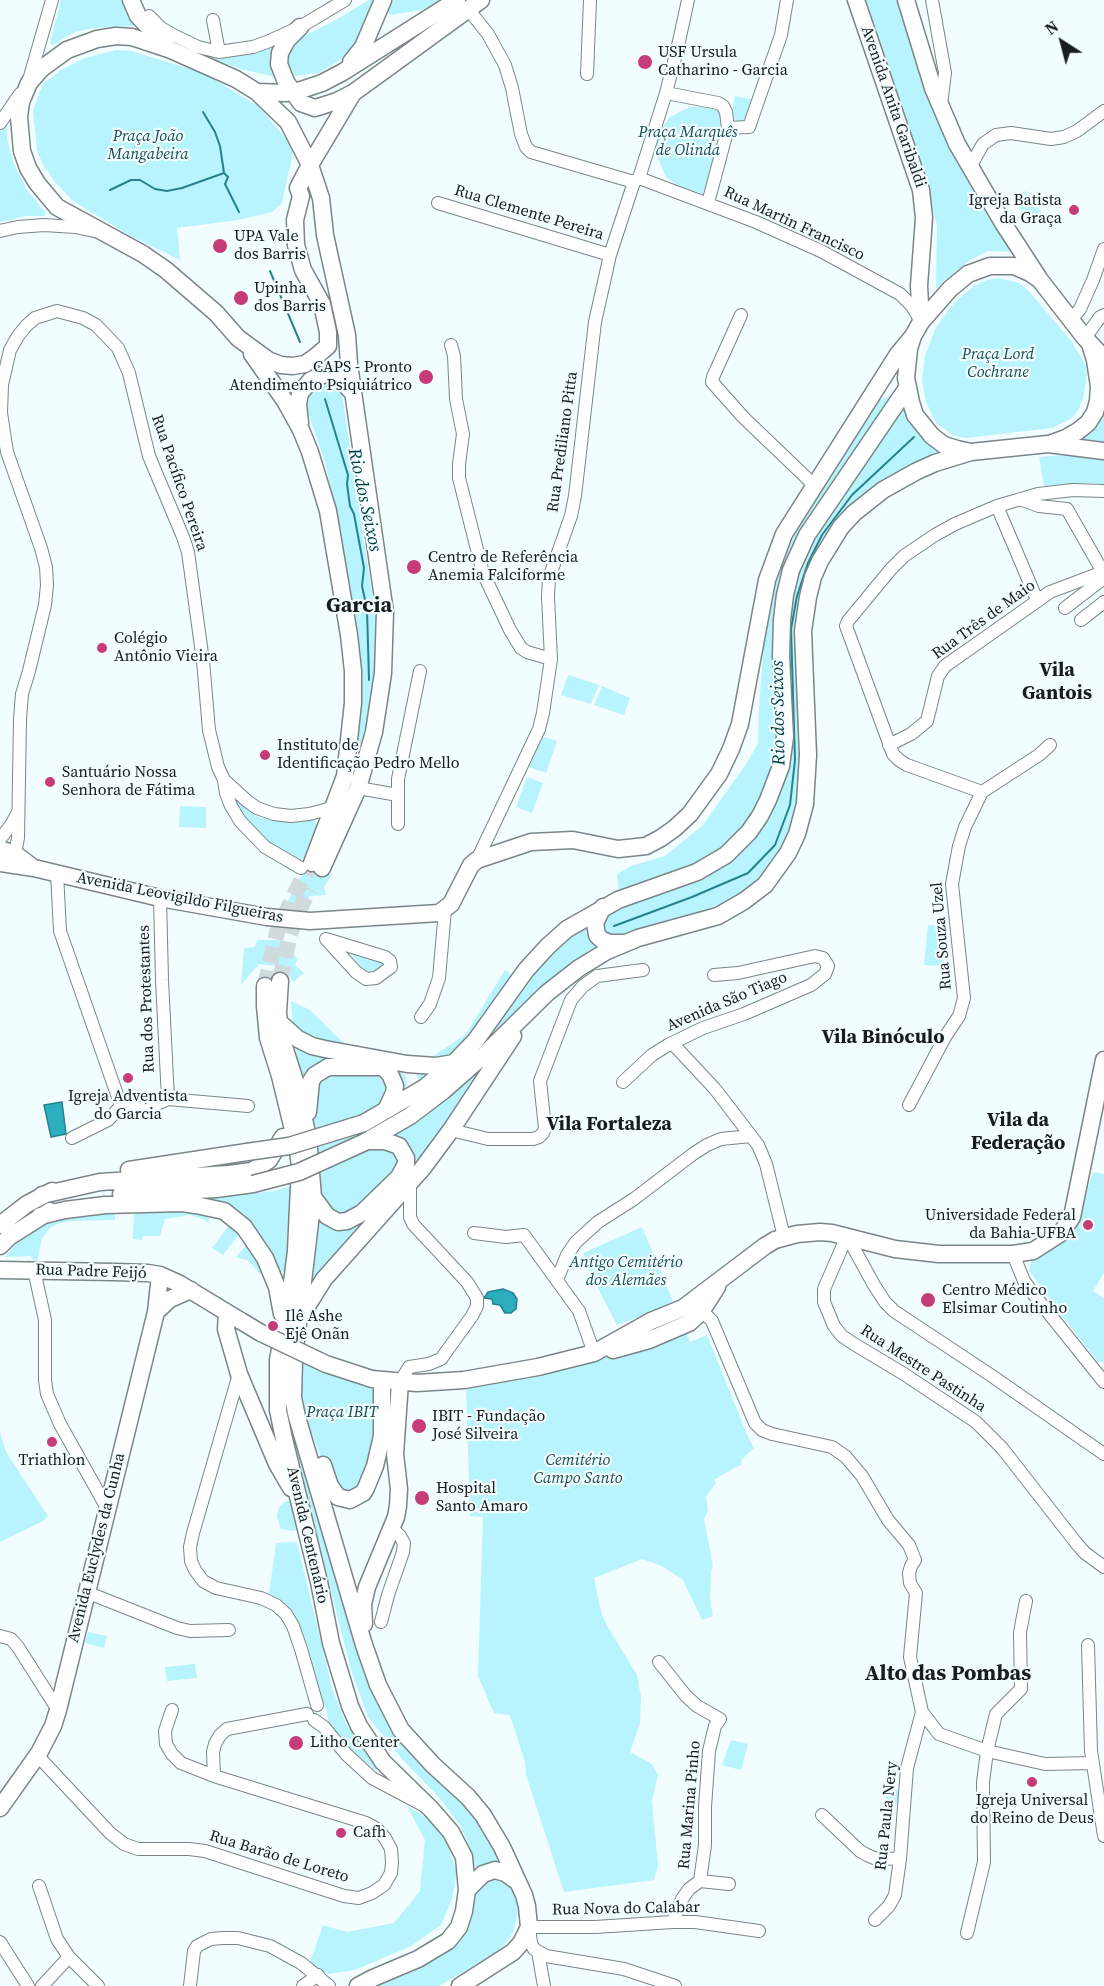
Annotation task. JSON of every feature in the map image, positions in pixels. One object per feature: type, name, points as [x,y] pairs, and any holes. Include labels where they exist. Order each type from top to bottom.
[{"type":"main road","points":[[133,0],[138,16],[171,50]]},
{"type":"main road","points":[[343,72],[363,47],[383,0]]},
{"type":"main road","name":"Avenida Anita Garibaldi","points":[[856,0],[913,164],[924,204],[917,329],[907,362],[906,386],[915,415],[932,436],[944,445],[971,452],[1048,444],[1066,438],[1088,423],[1095,412],[1098,400],[1099,386],[1095,360],[1088,341]]},
{"type":"main road","points":[[862,0],[868,31]]},
{"type":"main road","name":"Avenida Anita Garibaldi","points":[[906,0],[940,106],[957,144],[1003,223],[1040,280],[1104,358]]},
{"type":"main road","points":[[257,92],[294,92],[321,83],[469,2]]},
{"type":"main road","points":[[300,27],[287,40],[280,53],[279,64],[286,82],[301,103],[315,108],[353,93],[469,2]]},
{"type":"main road","points":[[116,36],[132,37],[171,50],[236,79],[257,92],[288,122],[310,165],[321,198],[325,235],[347,335],[353,393],[385,612],[385,633],[382,681],[374,732],[358,788],[336,841],[312,866],[345,776],[353,703],[353,671],[349,635],[327,511],[318,477],[301,430],[269,376],[238,338],[201,299],[166,270],[143,254],[57,207],[28,168],[22,151],[19,117],[21,102],[29,83],[41,69],[67,50],[97,39],[116,36]]},
{"type":"main road","points":[[238,338],[268,360],[281,365],[305,364],[328,346],[328,332],[322,304],[303,270],[296,245],[295,219],[301,196],[298,188],[353,93]]},
{"type":"main road","name":"Avenida Anita Garibaldi","points":[[917,329],[957,282],[980,268],[1014,266],[1040,280]]},
{"type":"main road","points":[[445,910],[454,899],[466,872],[477,860],[531,842],[554,840],[573,840],[618,849],[646,846],[675,828],[690,814],[719,774],[740,724],[767,580],[784,534],[870,397],[917,329]]},
{"type":"main road","points":[[301,430],[298,404],[300,393],[311,380],[318,376],[332,375],[339,378],[353,393]]},
{"type":"main road","points":[[870,397],[885,390],[906,386]]},
{"type":"main road","points":[[0,1225],[42,1195],[102,1174],[289,1146],[364,1123],[424,1088],[454,1063],[476,1040],[526,970],[567,929],[603,907],[713,864],[738,844],[760,816],[776,783],[783,751],[782,620],[791,570],[807,535],[906,386]]},
{"type":"main road","name":"Avenida Anita Garibaldi","points":[[1048,444],[1104,451]]},
{"type":"main road","points":[[0,1246],[40,1216],[89,1196],[216,1189],[253,1184],[299,1172],[366,1142],[410,1116],[443,1091],[484,1055],[547,993],[579,968],[624,943],[718,916],[756,893],[777,870],[788,853],[797,834],[805,804],[808,755],[803,631],[808,597],[820,561],[841,527],[854,513],[883,490],[935,463],[971,452]]},
{"type":"main road","name":"Avenida Leovigildo Filgueiras","points":[[6,858],[34,868],[160,898],[267,917],[309,921],[433,914],[445,910]]},
{"type":"main road","points":[[603,907],[595,923],[597,935],[610,943],[624,943]]},
{"type":"main road","name":"Avenida Centenário","points":[[358,1986],[418,1959],[448,1941],[459,1927],[467,1890],[464,1857],[451,1832],[391,1770],[364,1734],[350,1706],[331,1643],[278,1410],[277,1389],[281,1347],[296,1251],[300,1184],[297,1146],[287,1104],[285,1069],[278,1012],[272,983],[265,1006],[268,1038],[285,1069],[308,1137],[313,1197],[298,1319],[292,1398],[297,1417],[364,1646],[378,1685],[401,1730],[433,1765],[468,1797],[495,1834],[527,1906],[529,1927]]},
{"type":"main road","points":[[298,1319],[324,1279],[410,1183],[451,1130],[514,1035],[547,993]]},
{"type":"main road","points":[[279,1022],[298,1039],[312,1046],[407,1064],[436,1066],[454,1063]]},
{"type":"main road","points":[[285,1069],[312,1046]]},
{"type":"main road","points":[[784,1237],[820,1232],[918,1252],[962,1255],[1013,1254],[1033,1251],[1053,1240],[1067,1226],[1072,1217],[1104,1060]]},
{"type":"main road","points":[[308,1137],[311,1082],[315,1075],[328,1067],[383,1067],[390,1074],[395,1086],[387,1108]]},
{"type":"main road","points":[[42,1195],[100,1182],[252,1171],[269,1160],[277,1149],[283,1136],[287,1104]]},
{"type":"main road","points":[[313,1197],[327,1216],[338,1222],[347,1221],[362,1213],[399,1177],[406,1164],[406,1158],[399,1146],[385,1141],[366,1142]]},
{"type":"main road","points":[[40,1216],[105,1205],[182,1203],[213,1208],[226,1213],[244,1227],[273,1274],[282,1312],[281,1347]]},
{"type":"main road","name":"Rua Padre Feijó","points":[[0,1270],[160,1275],[191,1290],[261,1333],[326,1364],[377,1380],[437,1382],[529,1369],[594,1353],[697,1317],[726,1275],[765,1246],[784,1237]]},
{"type":"main road","name":"Avenida Euclydes da Cunha","points":[[0,1808],[38,1755],[58,1710],[156,1312],[160,1275]]},
{"type":"main road","points":[[697,1317],[726,1275]]},
{"type":"main road","points":[[156,1312],[170,1299],[191,1290]]},
{"type":"main road","points":[[234,1317],[226,1329],[239,1374],[277,1464],[299,1499]]},
{"type":"main road","points":[[297,1417],[315,1445],[333,1492],[338,1497],[350,1500],[363,1493],[380,1452],[383,1420],[377,1380]]},
{"type":"main road","points":[[364,1646],[363,1604],[367,1587],[396,1517],[399,1496],[395,1455],[400,1382]]},
{"type":"main road","points":[[467,1890],[483,1874],[495,1870],[505,1873],[518,1882]]},
{"type":"main road","points":[[460,1986],[479,1980],[513,1952],[521,1943],[529,1927]]},
{"type":"street","points":[[0,123],[29,83],[52,0]]},
{"type":"street","points":[[133,0],[161,28],[198,47],[219,52],[253,47],[300,27],[345,0]]},
{"type":"street","points":[[587,74],[590,0]]},
{"type":"street","name":"Rua Prediliano Pitta","points":[[477,860],[539,729],[551,659],[549,579],[571,516],[575,496],[595,322],[610,255],[666,93],[688,0]]},
{"type":"street","points":[[728,128],[749,127],[782,35],[787,0]]},
{"type":"street","points":[[932,0],[945,73],[940,106]]},
{"type":"street","name":"Rua Martin Francisco","points":[[469,2],[505,65],[521,134],[526,147],[531,152],[637,180],[708,203],[821,251],[900,294],[912,306],[917,329]]},
{"type":"street","points":[[213,20],[219,52]]},
{"type":"street","points":[[666,93],[718,103],[726,112],[728,128],[708,203]]},
{"type":"street","points":[[970,167],[983,144],[996,135],[1011,133],[1051,139],[1064,137],[1077,131],[1104,111]]},
{"type":"street","name":"Rua Clemente Pereira","points":[[438,203],[610,255]]},
{"type":"street","points":[[0,231],[44,225],[75,227],[103,233]]},
{"type":"street","points":[[1071,320],[1080,309],[1104,249]]},
{"type":"street","name":"Rua Pacífico Pereira","points":[[6,858],[17,845],[22,694],[45,605],[47,585],[41,548],[7,452],[1,413],[2,386],[5,364],[18,336],[35,318],[57,311],[83,318],[96,325],[118,348],[129,373],[149,456],[188,552],[202,652],[209,730],[218,767],[224,780],[257,808],[274,814],[291,816],[332,808],[358,788]]},
{"type":"street","points":[[741,315],[712,382],[743,417],[814,485]]},
{"type":"street","points":[[1088,341],[1100,317],[1104,315]]},
{"type":"street","points":[[451,345],[454,356],[456,399],[464,434],[459,478],[483,573],[521,648],[551,659]]},
{"type":"street","points":[[1050,745],[982,792],[898,760],[846,626],[904,556],[955,524],[1020,499],[1054,492],[1104,491]]},
{"type":"street","points":[[1020,499],[1039,506],[1067,509],[1104,574],[1065,608]]},
{"type":"street","points":[[997,506],[1036,600]]},
{"type":"street","name":"Rua Três de Maio","points":[[890,744],[911,734],[927,721],[940,670],[1036,600],[1060,587],[1104,574]]},
{"type":"street","points":[[1081,620],[1104,602]]},
{"type":"street","points":[[398,824],[400,765],[420,670]]},
{"type":"street","points":[[309,814],[331,796],[345,776]]},
{"type":"street","points":[[224,780],[228,800],[240,821],[265,847],[312,866]]},
{"type":"street","points":[[358,788],[398,795]]},
{"type":"street","name":"Rua Souza Uzel","points":[[909,1105],[962,1010],[964,998],[952,884],[953,870],[965,827],[982,792]]},
{"type":"street","points":[[0,839],[19,810]]},
{"type":"street","points":[[57,873],[60,931],[121,1106]]},
{"type":"street","name":"Rua dos Protestantes","points":[[160,898],[161,969],[168,1100]]},
{"type":"street","points":[[421,1017],[430,1004],[440,978],[445,910]]},
{"type":"street","points":[[309,921],[356,972],[366,979],[376,978],[391,967],[386,957],[326,939]]},
{"type":"street","name":"Avenida São Tiago","points":[[623,1082],[652,1055],[668,1045],[703,1028],[811,985],[820,979],[828,966],[823,958],[815,956],[738,973],[714,975]]},
{"type":"street","points":[[451,1130],[488,1139],[539,1137],[545,1128],[539,1090],[540,1081],[571,1000],[583,986],[597,976],[643,970]]},
{"type":"street","points":[[673,1044],[715,1089],[758,1144],[766,1164],[784,1237]]},
{"type":"street","points":[[72,1138],[108,1120],[121,1106],[147,1107],[168,1100],[248,1106]]},
{"type":"street","points":[[557,1280],[576,1242],[598,1222],[707,1145],[722,1139],[751,1136]]},
{"type":"street","points":[[400,1382],[408,1367],[429,1364],[441,1359],[477,1306],[477,1298],[467,1282],[413,1224],[410,1217],[410,1183]]},
{"type":"street","points":[[474,1233],[506,1237],[524,1236],[579,1311],[594,1353]]},
{"type":"street","points":[[847,1236],[874,1285],[894,1311],[1104,1454]]},
{"type":"street","name":"Rua Mestre Pastinha","points":[[847,1236],[824,1289],[824,1302],[834,1326],[842,1336],[913,1380],[983,1428],[1008,1455],[1077,1544],[1104,1567]]},
{"type":"street","points":[[1013,1254],[1024,1281],[1102,1376]]},
{"type":"street","points":[[34,1270],[45,1320],[47,1394],[60,1425],[107,1508]]},
{"type":"street","name":"Rua Paula Nery","points":[[697,1317],[755,1423],[762,1430],[772,1434],[832,1447],[846,1457],[862,1476],[888,1520],[909,1545],[915,1560],[911,1566],[910,1583],[916,1593],[910,1657],[922,1712],[907,1768],[895,1895],[889,1906],[875,1920]]},
{"type":"street","points":[[239,1374],[190,1546],[191,1561],[203,1581],[216,1588],[261,1598],[276,1605],[286,1614],[301,1648],[316,1715],[346,1754],[377,1782],[431,1809]]},
{"type":"street","points":[[381,1622],[404,1543],[391,1527]]},
{"type":"street","points":[[86,1592],[177,1628],[190,1631],[229,1630]]},
{"type":"street","points":[[967,1933],[984,1862],[983,1782],[987,1750],[996,1714],[1021,1689],[1020,1632],[1026,1601]]},
{"type":"street","points":[[0,1636],[11,1639],[18,1647],[58,1710]]},
{"type":"street","points":[[1088,1645],[1092,1763],[1101,1803],[1104,1836]]},
{"type":"street","name":"Rua Marina Pinho","points":[[659,1662],[686,1696],[697,1706],[720,1719],[715,1726],[709,1751],[705,1845],[700,1881],[682,1899],[673,1922]]},
{"type":"street","name":"Rua Barão de Loreto","points":[[38,1755],[110,1833],[124,1844],[147,1849],[189,1848],[205,1851],[344,1896],[359,1898],[384,1885],[391,1873],[391,1849],[377,1829],[366,1823],[213,1776],[181,1763],[172,1755],[166,1744],[165,1731],[172,1710]]},
{"type":"street","points":[[922,1712],[939,1734],[987,1750],[1045,1764],[1092,1763]]},
{"type":"street","points":[[213,1776],[215,1744],[227,1729],[316,1715]]},
{"type":"street","points":[[377,1782],[389,1778],[391,1770]]},
{"type":"street","points":[[822,1815],[867,1855],[874,1858],[900,1859]]},
{"type":"street","points":[[700,1881],[729,1884]]},
{"type":"street","points":[[39,1886],[57,1939],[69,1957],[98,1986]]},
{"type":"street","name":"Rua Nova do Calabar","points":[[529,1927],[623,1926],[695,1922],[759,1931]]},
{"type":"street","points":[[529,1927],[531,1943],[538,1952],[546,1956],[624,1969],[670,1984]]},
{"type":"street","points":[[190,1986],[194,1952],[197,1946],[211,1939],[223,1938],[238,1938],[270,1946],[301,1963],[329,1986]]},
{"type":"street","points":[[0,1942],[28,1986]]},
{"type":"street","points":[[538,1952],[544,1986]]},
{"type":"street","points":[[42,1986],[69,1957]]},
{"type":"street","points":[[303,1986],[318,1976]]},
{"type":"street","points":[[652,1986],[670,1984]]},
{"type":"green space","points":[[61,0],[121,0],[137,24],[136,26],[93,28],[75,32],[53,45],[50,43]]},
{"type":"green space","points":[[369,0],[378,0],[355,46],[338,61],[319,73],[295,76],[289,73],[285,63],[294,41]]},
{"type":"green space","points":[[393,0],[441,0],[422,10],[390,15],[388,10]]},
{"type":"green space","points":[[863,0],[901,0],[1014,252],[988,251],[970,260],[936,288],[937,225],[915,148]]},
{"type":"green space","points":[[274,46],[271,62],[279,78],[241,69],[212,58],[248,54]]},
{"type":"green space","name":"Praça João Mangabeira","points":[[116,50],[131,51],[203,73],[258,106],[289,142],[293,153],[282,203],[272,212],[238,220],[177,228],[180,260],[129,235],[73,201],[55,182],[42,163],[37,150],[33,111],[43,84],[61,70],[85,58]]},
{"type":"green space","points":[[735,96],[754,100],[744,123],[735,120],[732,113]]},
{"type":"green space","name":"Praça Marquês de Olinda","points":[[691,107],[721,111],[726,123],[703,194],[678,186],[666,177],[658,158],[657,140],[661,129],[669,118]]},
{"type":"green space","points":[[7,126],[7,139],[14,164],[27,190],[46,213],[44,216],[26,216],[0,222],[0,132]]},
{"type":"green space","points":[[1025,191],[1043,215],[1031,224],[1013,199]]},
{"type":"green space","name":"Praça Lord Cochrane","points":[[998,278],[1019,283],[1028,290],[1072,342],[1086,366],[1087,375],[1083,399],[1072,418],[1052,428],[966,438],[955,436],[936,423],[926,402],[922,380],[925,356],[936,327],[954,303],[974,286]]},
{"type":"green space","points":[[323,384],[333,385],[341,391],[378,634],[371,706],[361,747],[357,749],[362,670],[352,596],[325,462],[307,409],[310,391]]},
{"type":"green space","points":[[895,394],[792,552],[777,709],[775,767],[757,811],[724,848],[689,869],[619,891],[617,874],[631,866],[665,856],[703,825],[758,744],[767,600],[794,527],[878,400]]},
{"type":"green space","points":[[905,405],[909,420],[924,441],[938,452],[893,477],[811,568],[800,792],[794,824],[775,863],[740,897],[673,922],[631,932],[601,948],[423,1102],[370,1133],[319,1157],[318,1148],[365,1128],[420,1097],[518,992],[553,950],[587,925],[628,904],[735,857],[785,774],[788,629],[792,596],[802,563],[814,539]]},
{"type":"green space","points":[[1104,412],[1104,447],[1079,441],[1093,430]]},
{"type":"green space","points":[[1064,455],[1104,460],[1104,484],[1044,486],[1039,457]]},
{"type":"green space","points":[[568,675],[599,685],[591,704],[561,695]]},
{"type":"green space","points":[[602,686],[630,698],[624,715],[594,705]]},
{"type":"green space","points":[[541,736],[557,741],[546,773],[529,767]]},
{"type":"green space","points":[[527,777],[543,783],[532,813],[516,807]]},
{"type":"green space","points":[[229,791],[259,817],[271,820],[308,818],[315,820],[318,828],[304,859],[304,868],[322,878],[333,872],[324,887],[326,895],[309,896],[308,905],[286,904],[302,875],[303,866],[273,848],[239,814]]},
{"type":"green space","points":[[180,806],[206,807],[206,828],[179,827]]},
{"type":"green space","points":[[928,925],[945,926],[943,966],[924,965]]},
{"type":"green space","points":[[257,940],[282,940],[298,959],[295,965],[304,973],[293,982],[285,967],[259,964],[241,985],[244,948],[255,947]]},
{"type":"green space","points":[[351,950],[387,962],[380,974],[370,973],[363,969],[350,953]]},
{"type":"green space","points":[[505,970],[514,977],[461,1048],[419,1084],[413,1061],[432,1057],[466,1034]]},
{"type":"green space","points":[[291,1001],[310,1010],[360,1059],[313,1069],[302,1077],[294,1042]]},
{"type":"green space","points":[[485,1062],[487,1065],[447,1125],[402,1183],[310,1284],[321,1173],[367,1149]]},
{"type":"green space","points":[[399,1067],[406,1077],[407,1085],[402,1093],[363,1118],[317,1133],[312,1116],[320,1079],[330,1072]]},
{"type":"green space","name":"Universidade Federal da Bahia-UFBA","points":[[1093,1172],[1104,1174],[1104,1273],[1093,1291],[1104,1298],[1104,1362],[1098,1362],[1029,1270],[1031,1262],[1082,1207]]},
{"type":"green space","points":[[294,1185],[288,1271],[280,1271],[266,1243],[244,1214],[210,1198],[274,1191]]},
{"type":"green space","points":[[134,1209],[208,1210],[209,1223],[189,1215],[165,1219],[160,1236],[143,1236],[142,1240],[133,1239]]},
{"type":"green space","points":[[115,1210],[115,1220],[70,1221],[50,1228],[42,1238],[37,1263],[30,1256],[5,1257],[19,1240],[48,1221]]},
{"type":"green space","points":[[229,1225],[240,1233],[223,1255],[212,1248]]},
{"type":"green space","name":"Antigo Cemitério dos Alemães","points":[[642,1227],[674,1304],[617,1325],[589,1271],[583,1253]]},
{"type":"green space","points":[[249,1242],[266,1272],[260,1274],[249,1261],[236,1257]]},
{"type":"green space","name":"Cemitério Campo Santo","points":[[686,1332],[690,1342],[707,1335],[754,1448],[741,1460],[742,1464],[714,1480],[716,1483],[706,1497],[708,1511],[704,1519],[713,1566],[710,1600],[713,1616],[702,1620],[683,1580],[662,1566],[642,1559],[594,1578],[601,1612],[606,1624],[637,1675],[641,1697],[640,1723],[630,1752],[652,1764],[658,1775],[652,1801],[658,1865],[654,1880],[564,1892],[526,1775],[525,1762],[510,1715],[494,1713],[478,1676],[483,1517],[470,1516],[466,1386],[639,1350]]},
{"type":"green space","points":[[290,1358],[373,1686],[445,1783],[478,1821],[499,1862],[474,1867],[471,1849],[460,1825],[437,1795],[402,1759],[368,1717],[352,1673],[284,1410]]},
{"type":"green space","name":"Praça IBIT","points":[[298,1358],[373,1386],[375,1390],[379,1420],[366,1481],[346,1500],[332,1490],[313,1435],[299,1419]]},
{"type":"green space","points":[[0,1432],[6,1452],[48,1516],[43,1521],[0,1542]]},
{"type":"green space","points":[[292,1500],[302,1530],[281,1529],[277,1517],[279,1507],[286,1501]]},
{"type":"green space","points":[[297,1542],[332,1688],[346,1724],[377,1768],[375,1770],[353,1751],[329,1725],[326,1709],[320,1700],[294,1612],[280,1599],[269,1594],[276,1543]]},
{"type":"green space","points":[[88,1632],[107,1636],[104,1648],[85,1643]]},
{"type":"green space","points":[[195,1664],[197,1678],[167,1681],[165,1667]]},
{"type":"green space","points":[[731,1740],[748,1744],[741,1770],[722,1765]]},
{"type":"green space","points":[[891,1789],[897,1789],[902,1797],[900,1803],[891,1805],[886,1800],[886,1794]]},
{"type":"green space","points":[[407,1806],[427,1818],[445,1839],[457,1872],[452,1899],[441,1925],[411,1946],[355,1970],[328,1974],[310,1963],[323,1925],[347,1932],[394,1923],[420,1891],[425,1840]]},
{"type":"green space","points":[[492,1878],[510,1883],[520,1904],[513,1933],[501,1949],[439,1986],[376,1986],[462,1936],[471,1916],[475,1890]]},
{"type":"water","points":[[62,1102],[66,1134],[51,1137],[44,1105]]},
{"type":"water","points":[[503,1289],[513,1293],[517,1299],[516,1309],[511,1313],[505,1313],[500,1305],[493,1304],[492,1299],[484,1298],[488,1292]]},
{"type":"waterway","name":"Rio dos Seixos","points":[[110,190],[131,180],[140,180],[155,189],[167,191],[224,173],[220,146],[203,112]]},
{"type":"waterway","name":"Rio dos Seixos","points":[[224,173],[228,177],[225,184],[239,212]]},
{"type":"waterway","name":"Rio dos Seixos","points":[[270,271],[300,342]]},
{"type":"waterway","name":"Rio dos Seixos","points":[[325,399],[348,475],[350,506],[354,514],[364,568],[362,586],[367,609],[369,680]]},
{"type":"waterway","name":"Rio dos Seixos","points":[[614,926],[748,873],[775,845],[790,805],[795,760],[791,629],[797,596],[808,563],[822,535],[852,495],[914,437]]},
{"type":"waterway","name":"Rio dos Seixos","points":[[24,1217],[34,1211]]},
{"type":"tunnel","points":[[265,986],[277,932],[312,863]]},
{"type":"tunnel","points":[[280,981],[290,934],[310,889]]},
{"type":"place","name":"USF Ursula Catharino - Garcia","points":[[645,62]]},
{"type":"place","name":"Igreja Batista da Graça","points":[[1074,210]]},
{"type":"place","name":"UPA Vale dos Barris","points":[[220,246]]},
{"type":"place","name":"Upinha dos Barris","points":[[241,298]]},
{"type":"place","name":"CAPS - Pronto Atendimento Psiquiátrico","points":[[426,377]]},
{"type":"place","name":"Centro de Referência Anemia Falciforme","points":[[414,567]]},
{"type":"place","name":"Colégio Antônio Vieira","points":[[102,648]]},
{"type":"place","name":"Instituto de Identificação Pedro Mello","points":[[265,755]]},
{"type":"place","name":"Santuário Nossa Senhora de Fátima","points":[[50,782]]},
{"type":"place","name":"Igreja Adventista do Garcia","points":[[128,1078]]},
{"type":"place","name":"Universidade Federal da Bahia-UFBA","points":[[1088,1225]]},
{"type":"place","name":"Centro Médico Elsimar Coutinho","points":[[928,1300]]},
{"type":"place","name":"Ilê Ashe Ejê Onãn","points":[[273,1326]]},
{"type":"place","name":"IBIT - Fundação José Silveira","points":[[419,1426]]},
{"type":"place","name":"Triathlon","points":[[52,1442]]},
{"type":"place","name":"Hospital Santo Amaro","points":[[422,1498]]},
{"type":"place","name":"Litho Center","points":[[296,1743]]},
{"type":"place","name":"Igreja Universal do Reino de Deus","points":[[1032,1782]]},
{"type":"place","name":"Cafh","points":[[341,1833]]},
{"type":"district","name":"Garcia","points":[[359,606]]},
{"type":"district","name":"Vila Gantois","points":[[1057,682]]},
{"type":"district","name":"Vila Binóculo","points":[[883,1038]]},
{"type":"district","name":"Vila Fortaleza","points":[[609,1125]]},
{"type":"district","name":"Vila da Federação","points":[[1018,1132]]},
{"type":"district","name":"Alto das Pombas","points":[[948,1674]]}]
